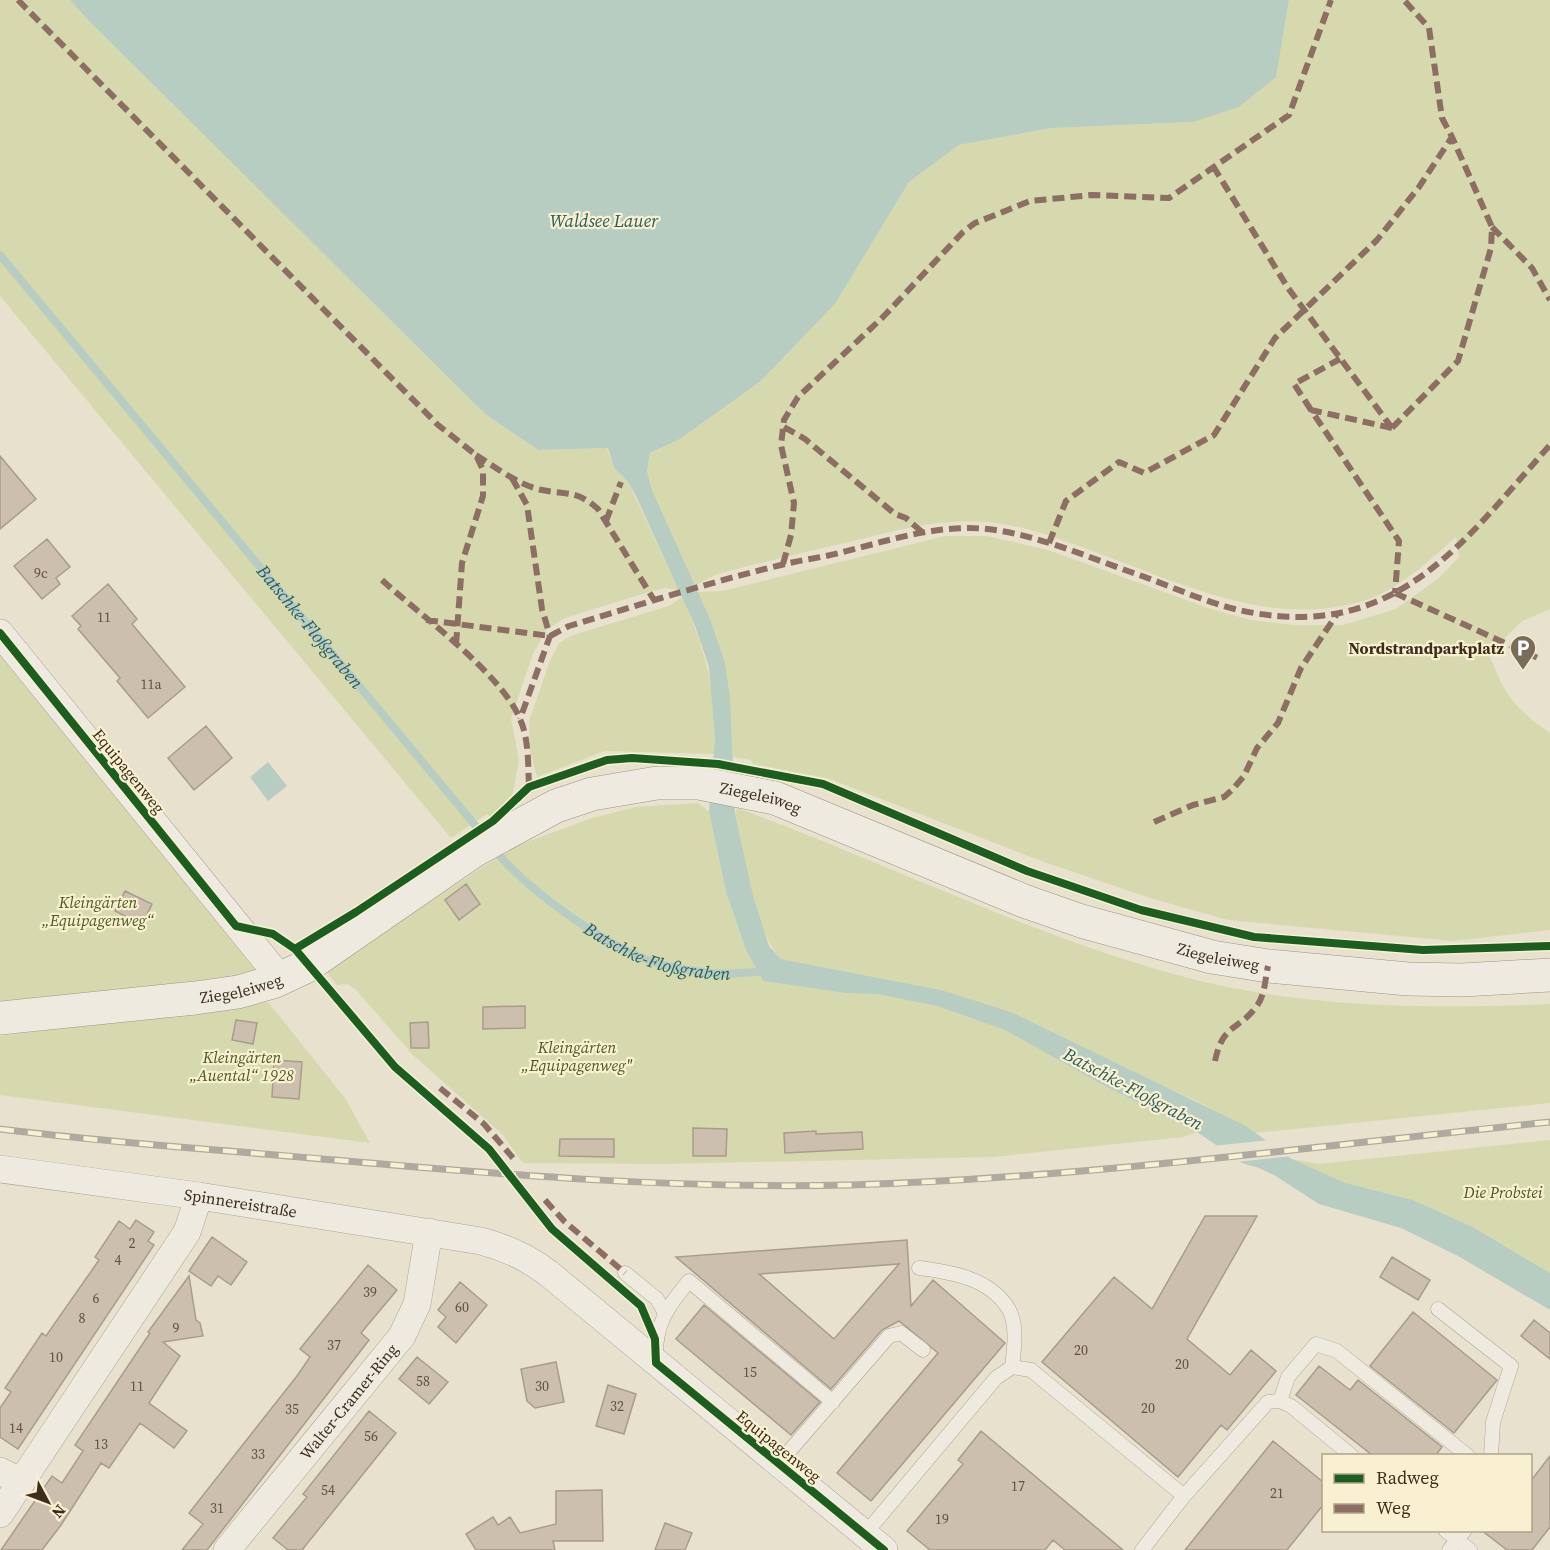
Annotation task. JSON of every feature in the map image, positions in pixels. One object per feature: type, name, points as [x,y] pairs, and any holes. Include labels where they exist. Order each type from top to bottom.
[{"type":"main road","name":"Ziegeleiweg","points":[[0,1018],[195,998],[238,992],[273,982],[307,966],[488,842],[556,806],[592,794],[648,784],[699,783],[738,788],[807,809],[1036,905],[1144,940],[1212,957],[1268,966],[1408,979],[1462,980],[1550,975]]},
{"type":"street","name":"Equipagenweg","points":[[0,633],[272,968],[273,982]]},
{"type":"street","name":"Spinnereistraße","points":[[0,1169],[199,1196],[481,1241]]},
{"type":"street","points":[[0,1514],[11,1477],[187,1232],[199,1196]]},
{"type":"street","name":"Walter-Cramer-Ring","points":[[227,1550],[402,1336],[417,1304],[429,1232]]},
{"type":"street","name":"Equipagenweg","points":[[481,1241],[529,1259],[874,1542]]},
{"type":"lane","points":[[919,1268],[958,1273],[989,1289],[1009,1309],[1015,1341],[1012,1367]]},
{"type":"lane","points":[[625,1273],[657,1299],[665,1313]]},
{"type":"lane","points":[[656,1363],[655,1339],[665,1313],[689,1281],[833,1402]]},
{"type":"lane","points":[[1438,1309],[1511,1366],[1492,1422],[1491,1454]]},
{"type":"lane","points":[[779,1463],[890,1336],[901,1333],[924,1350]]},
{"type":"lane","points":[[1280,1401],[1288,1377],[1316,1344],[1337,1351],[1467,1454]]},
{"type":"lane","points":[[874,1542],[996,1378],[1012,1367],[1031,1370],[1184,1496]]},
{"type":"lane","points":[[1142,1550],[1184,1496],[1268,1402],[1280,1401],[1291,1406],[1351,1454]]},
{"type":"lane","points":[[1457,1540],[1470,1550]]},
{"type":"green space","points":[[0,0],[70,0],[485,414],[538,450],[607,448],[614,468],[628,482],[679,590],[665,588],[652,591],[565,618],[546,630],[533,654],[511,719],[519,760],[513,793],[491,818],[487,814],[451,838],[0,296]]},
{"type":"green space","points":[[1289,0],[1550,0],[1550,609],[1522,621],[1489,654],[1512,700],[1550,733],[1550,930],[1453,941],[1228,920],[1150,898],[1044,862],[827,778],[753,764],[751,760],[732,757],[725,663],[697,592],[722,591],[945,536],[987,536],[1048,550],[1211,609],[1251,620],[1294,625],[1343,625],[1396,609],[1439,578],[1459,557],[1456,537],[1412,574],[1388,590],[1363,601],[1328,608],[1294,609],[1259,606],[1225,598],[1191,588],[1041,533],[1014,526],[970,521],[936,523],[886,533],[717,574],[694,586],[652,490],[647,471],[650,453],[680,439],[761,381],[835,304],[909,182],[959,145],[1052,128],[1193,122],[1276,76]]},
{"type":"green space","points":[[682,597],[704,654],[712,692],[714,754],[605,751],[537,777],[530,751],[529,721],[550,661],[559,643],[573,635],[669,606]]},
{"type":"green space","name":"Kleingärten „Equipagenweg“","points":[[0,633],[273,982],[0,1018]]},
{"type":"green space","name":"Kleingärten „Equipagenweg\"","points":[[698,803],[709,812],[726,892],[746,950],[763,981],[845,993],[877,993],[937,1006],[1005,1030],[1107,1087],[1197,1132],[1183,1137],[993,1157],[663,1164],[523,1163],[502,1134],[413,1055],[355,989],[347,984],[337,985],[326,971],[511,848],[592,818],[636,807]]},
{"type":"green space","points":[[737,808],[1065,939],[1120,958],[1222,986],[1268,994],[1362,1004],[1456,1006],[1550,1004],[1550,1103],[1255,1133],[1195,1100],[941,990],[781,959],[762,928],[750,890],[735,814]]},
{"type":"green space","name":"Kleingärten „Auental“ 1928","points":[[268,1002],[345,1098],[370,1143],[0,1095],[0,1036]]},
{"type":"green space","name":"Die Probstei","points":[[1550,1140],[1550,1273],[1473,1227],[1413,1200],[1346,1183],[1292,1159],[1318,1164]]},
{"type":"water","name":"Waldsee Lauer","points":[[70,0],[1289,0],[1276,77],[1239,107],[1193,122],[1052,128],[959,145],[909,182],[835,304],[761,381],[680,439],[650,453],[647,471],[652,490],[710,619],[725,663],[730,698],[735,814],[753,896],[769,946],[781,959],[941,990],[1011,1012],[1246,1126],[1292,1159],[1346,1183],[1413,1200],[1473,1227],[1550,1273],[1550,1310],[1458,1256],[1401,1228],[1319,1204],[1274,1175],[1242,1163],[1197,1132],[1107,1087],[1005,1030],[937,1006],[877,994],[845,993],[763,981],[746,950],[726,892],[709,812],[715,738],[709,667],[695,626],[636,496],[628,482],[614,468],[608,448],[538,450],[485,414]]},
{"type":"water","points":[[268,762],[287,786],[268,801],[250,777]]},
{"type":"pier","points":[[1270,1140],[1293,1156],[1235,1162],[1212,1146]]},
{"type":"building","points":[[0,456],[36,499],[0,529]]},
{"type":"building","points":[[47,539],[70,567],[56,578],[60,584],[42,599],[14,566]]},
{"type":"building","points":[[108,584],[137,619],[132,624],[185,687],[148,718],[117,681],[120,678],[78,629],[81,626],[72,616]]},
{"type":"building","points":[[206,726],[232,758],[194,790],[168,758]]},
{"type":"building","points":[[466,884],[480,904],[459,920],[445,900]]},
{"type":"building","points":[[125,891],[152,904],[142,925],[115,911]]},
{"type":"building","points":[[525,1006],[525,1028],[483,1029],[483,1007]]},
{"type":"building","points":[[236,1020],[257,1023],[253,1044],[232,1040]]},
{"type":"building","points":[[428,1022],[429,1048],[411,1048],[410,1023]]},
{"type":"building","points":[[274,1060],[302,1062],[299,1099],[272,1097]]},
{"type":"building","points":[[693,1128],[727,1129],[726,1156],[693,1156]]},
{"type":"building","points":[[816,1131],[816,1134],[862,1132],[863,1149],[785,1153],[784,1133]]},
{"type":"building","points":[[560,1139],[614,1139],[614,1157],[559,1156]]},
{"type":"building","points":[[1205,1216],[1257,1216],[1187,1339],[1230,1375],[1251,1350],[1276,1371],[1227,1430],[1221,1425],[1178,1477],[1042,1362],[1114,1277],[1152,1309]]},
{"type":"building","points":[[136,1220],[154,1232],[148,1241],[154,1245],[18,1449],[0,1437],[0,1408],[11,1392],[5,1388],[42,1333],[46,1336],[99,1260],[95,1257],[119,1221],[130,1229]]},
{"type":"building","points":[[212,1237],[247,1262],[231,1285],[218,1276],[211,1286],[189,1271]]},
{"type":"building","points":[[907,1240],[911,1306],[933,1280],[1005,1343],[871,1501],[837,1473],[938,1353],[899,1321],[882,1330],[831,1389],[676,1257]],"holes":[[[899,1264],[834,1339],[759,1274]]]},
{"type":"building","points":[[1392,1257],[1430,1280],[1418,1300],[1380,1277]]},
{"type":"building","points":[[368,1265],[397,1290],[361,1333],[369,1340],[207,1550],[182,1550],[203,1524],[189,1513],[297,1376],[310,1357],[300,1349]]},
{"type":"building","points":[[189,1276],[196,1320],[200,1323],[203,1336],[163,1342],[180,1356],[149,1403],[187,1431],[174,1448],[140,1423],[109,1468],[101,1463],[42,1550],[1,1550],[52,1476],[62,1483],[83,1451],[75,1445],[150,1333],[148,1332]]},
{"type":"building","points":[[460,1282],[487,1305],[456,1343],[438,1327],[446,1317],[438,1310]]},
{"type":"building","points":[[704,1305],[820,1402],[791,1435],[676,1339]]},
{"type":"building","points":[[1413,1312],[1497,1380],[1454,1433],[1370,1366]]},
{"type":"building","points":[[1534,1320],[1550,1333],[1550,1359],[1521,1336]]},
{"type":"building","points":[[417,1357],[448,1382],[429,1404],[399,1379]]},
{"type":"building","points":[[556,1362],[564,1402],[535,1408],[527,1401],[521,1369]]},
{"type":"building","points":[[1319,1366],[1350,1390],[1358,1380],[1442,1447],[1437,1454],[1371,1454],[1296,1395]]},
{"type":"building","points":[[608,1385],[636,1394],[624,1434],[596,1426]]},
{"type":"building","points":[[369,1411],[396,1433],[302,1550],[288,1550],[273,1538],[307,1497],[303,1494]]},
{"type":"building","points":[[981,1431],[1123,1550],[1065,1550],[1053,1540],[1045,1550],[930,1550],[907,1531],[963,1464],[958,1460]]},
{"type":"building","points":[[1273,1441],[1322,1481],[1322,1506],[1287,1550],[1185,1550]]},
{"type":"building","points":[[1550,1456],[1550,1527],[1532,1550],[1507,1550],[1484,1532],[1532,1532],[1532,1479]]},
{"type":"building","points":[[602,1490],[603,1541],[553,1541],[555,1550],[476,1550],[466,1534],[493,1517],[498,1525],[510,1517],[520,1533],[556,1524],[556,1491]]},
{"type":"building","points":[[665,1523],[692,1533],[685,1550],[655,1550]]},
{"type":"waterway","name":"Batschke‐Floßgraben","points":[[0,255],[485,837]]},
{"type":"waterway","name":"Batschke‐Floßgraben","points":[[494,849],[524,880],[564,912],[606,939],[645,959],[659,964],[711,973],[767,971]]},
{"type":"railway","points":[[0,1129],[125,1142],[527,1176],[656,1183],[785,1186],[1025,1176],[1288,1151],[1550,1122]]},
{"type":"marked path","points":[[18,0],[438,425],[476,455],[483,470],[483,496],[462,563],[456,645]]},
{"type":"marked path","points":[[783,564],[791,535],[794,503],[781,445],[784,420],[798,397],[883,317],[963,232],[975,223],[1030,201],[1092,195],[1169,198],[1289,115],[1331,0]]},
{"type":"marked path","points":[[1049,543],[1066,501],[1119,462],[1144,473],[1214,435],[1275,338],[1377,240],[1419,187],[1452,137],[1442,118],[1429,28],[1404,0]]},
{"type":"marked path","points":[[1392,428],[1458,361],[1491,248],[1492,227],[1452,137]]},
{"type":"marked path","points":[[1213,166],[1288,288],[1392,428]]},
{"type":"marked path","points":[[1492,227],[1532,268],[1550,300]]},
{"type":"marked path","points":[[1311,410],[1294,384],[1340,359]]},
{"type":"marked path","points":[[1392,428],[1311,410],[1399,541],[1395,593]]},
{"type":"marked path","points":[[784,427],[805,439],[895,514],[906,518],[923,533]]},
{"type":"marked path","points":[[550,636],[569,626],[788,563],[832,555],[931,531],[968,528],[1027,536],[1066,548],[1226,607],[1254,613],[1305,617],[1349,611],[1389,596],[1424,574],[1488,515],[1550,445]]},
{"type":"marked path","points":[[476,455],[533,488],[571,494],[591,503],[598,509],[654,600]]},
{"type":"marked path","points":[[512,478],[527,505],[542,609],[550,636],[520,719]]},
{"type":"marked path","points":[[606,521],[621,482]]},
{"type":"marked path","points":[[382,580],[458,645],[496,683],[510,701],[520,719],[525,735],[529,787]]},
{"type":"marked path","points":[[1395,593],[1540,659]]},
{"type":"marked path","points":[[1154,822],[1193,805],[1224,797],[1232,790],[1244,776],[1257,748],[1278,723],[1301,668],[1337,614]]},
{"type":"marked path","points":[[426,620],[550,636]]},
{"type":"marked path","points":[[1215,1061],[1226,1034],[1249,1015],[1259,1003],[1268,966]]},
{"type":"marked path","points":[[440,1088],[484,1124],[513,1158]]},
{"type":"marked path","points":[[545,1200],[564,1221],[625,1273]]},
{"type":"cycle path","points":[[0,633],[236,926],[273,934],[295,949],[395,1067],[489,1149],[552,1229],[641,1306],[655,1339],[656,1363],[884,1550]]},
{"type":"cycle path","points":[[295,949],[356,912],[493,821],[529,787],[607,760],[632,758],[718,764],[823,784],[1027,871],[1141,910],[1254,937],[1423,950],[1550,946]]},
{"type":"place","name":"Nordstrandparkplatz","points":[[1523,671]]}]
